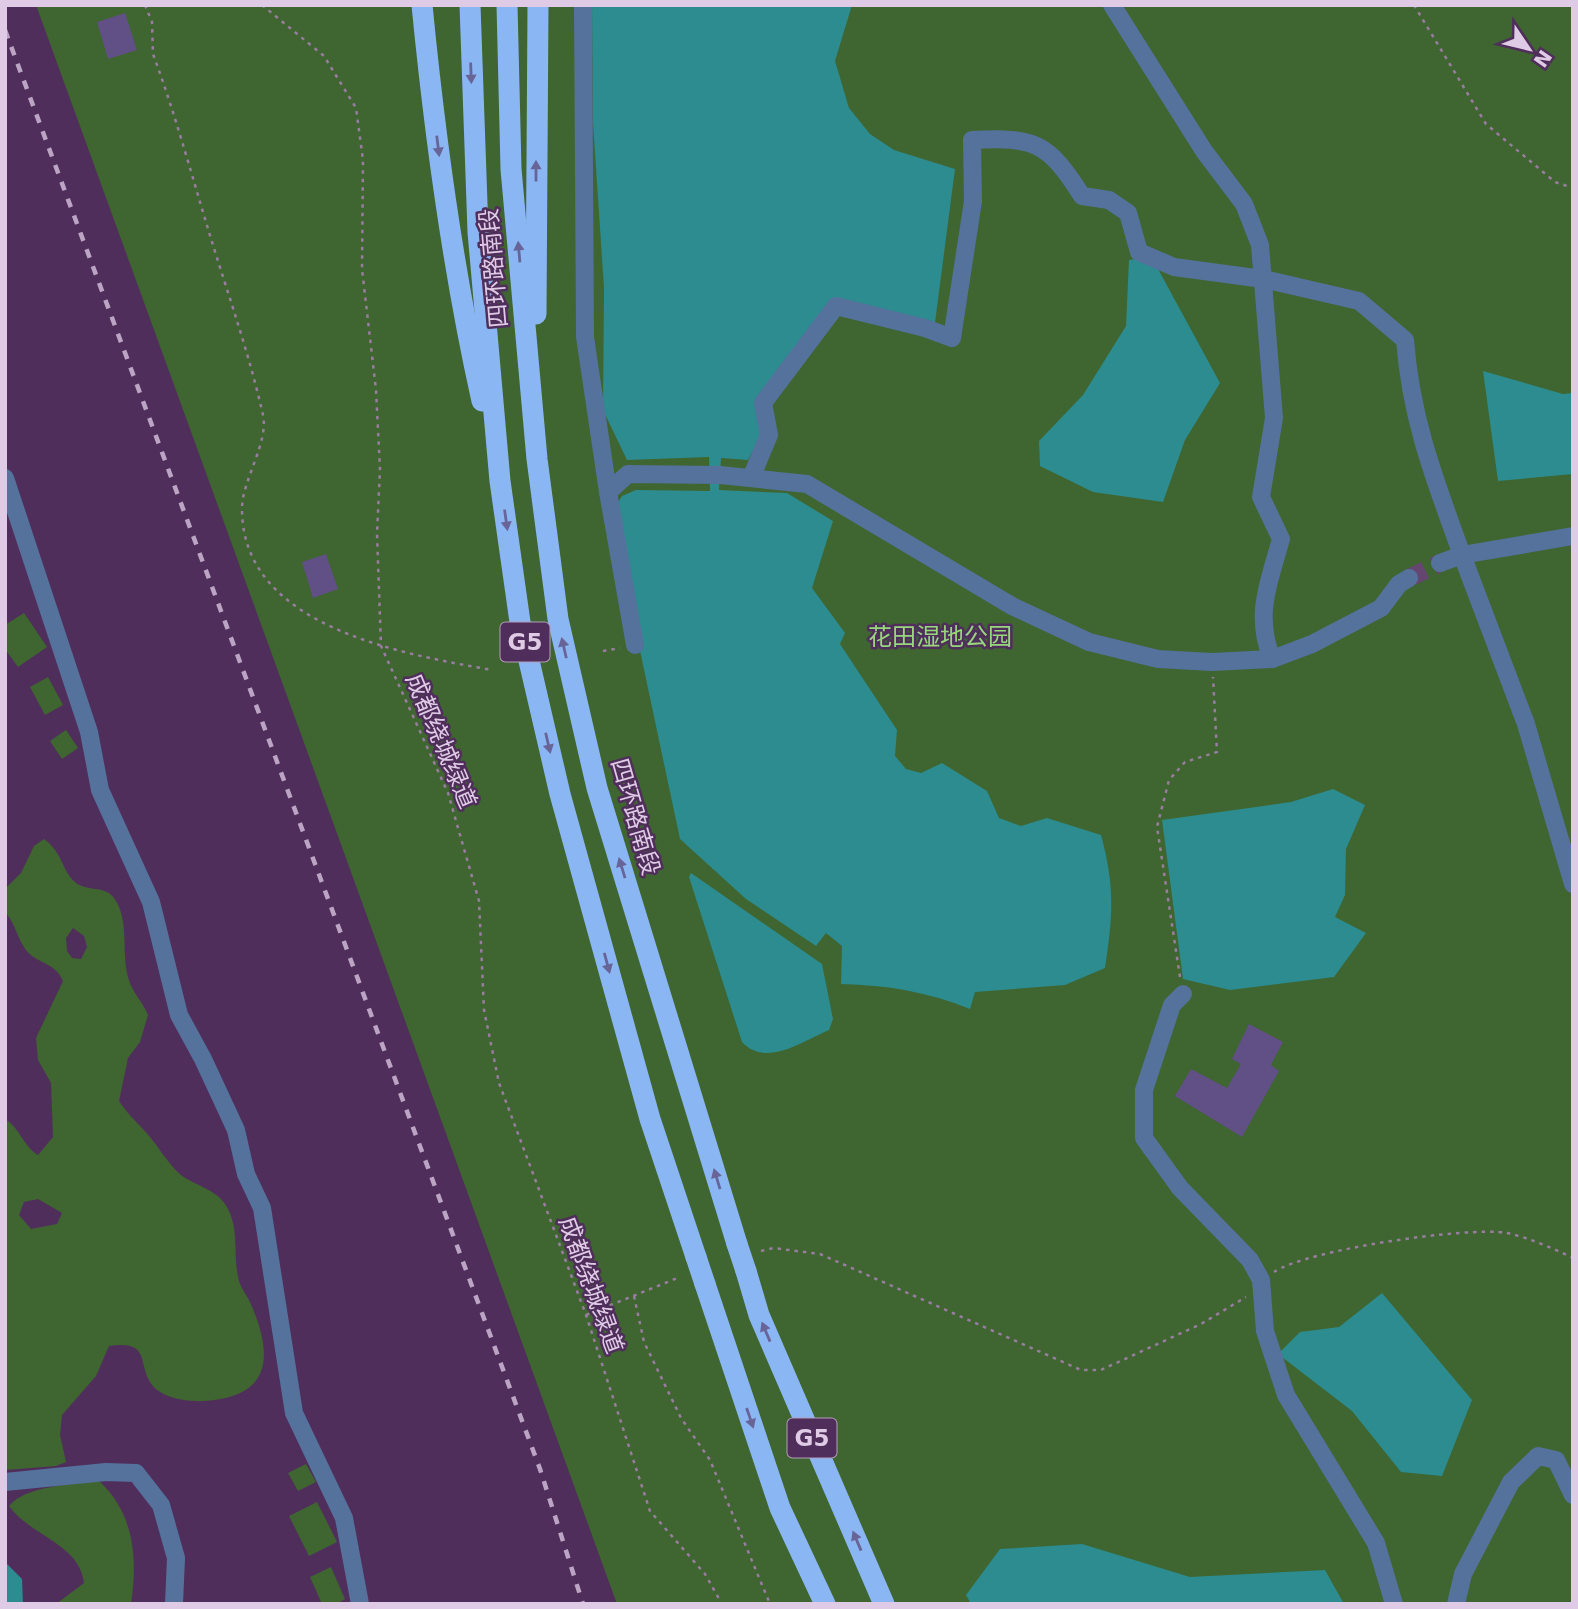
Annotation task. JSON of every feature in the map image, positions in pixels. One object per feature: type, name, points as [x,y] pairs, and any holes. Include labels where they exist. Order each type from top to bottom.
[{"type":"highway","points":[[422,5],[443,180],[466,329],[500,481]]},
{"type":"highway","name":"四环路南段","points":[[470,5],[478,232],[500,481],[520,622],[560,794],[650,1119],[780,1508],[825,1604]]},
{"type":"highway","name":"四环路南段","points":[[507,5],[511,169],[537,459],[558,619],[597,788],[759,1315],[884,1604]]},
{"type":"highway","points":[[537,459],[538,5]]},
{"type":"street","points":[[583,5],[585,337],[608,492],[635,645]]},
{"type":"street","points":[[1112,5],[1204,151],[1244,204],[1260,245],[1275,418],[1261,497],[1281,539],[1263,606],[1262,635],[1272,659]]},
{"type":"street","points":[[751,478],[769,435],[763,403],[836,306],[925,328],[952,338],[973,201],[972,140],[1007,138],[1045,147],[1082,196],[1109,200],[1128,214],[1139,252],[1174,267],[1263,279],[1359,302],[1405,340],[1408,387],[1420,440],[1526,724],[1573,884]]},
{"type":"street","points":[[608,492],[628,474],[715,475],[807,484],[1012,606],[1089,642],[1158,659],[1212,662],[1272,659],[1312,644],[1381,608],[1399,584],[1409,578]]},
{"type":"street","points":[[5,478],[89,732],[100,790],[151,902],[178,1015],[204,1059],[236,1130],[246,1174],[262,1208],[294,1413],[344,1518],[360,1604]]},
{"type":"street","points":[[1440,563],[1462,555],[1573,536]]},
{"type":"street","points":[[1183,994],[1172,1004],[1144,1090],[1144,1139],[1180,1188],[1250,1260],[1261,1280],[1265,1331],[1286,1395],[1376,1543],[1394,1604]]},
{"type":"street","points":[[1456,1604],[1463,1574],[1511,1482],[1538,1456],[1556,1460],[1573,1495]]},
{"type":"street","points":[[5,1482],[106,1472],[136,1473],[161,1505],[176,1559],[174,1604]]},
{"type":"path","points":[[145,5],[152,22],[153,54],[265,421],[242,506],[245,534],[255,558],[286,601],[328,626],[381,646],[492,670]]},
{"type":"path","name":"成都绕城绿道","points":[[262,5],[324,56],[356,107],[363,160],[362,269],[376,390],[380,469],[377,534],[381,646],[448,793],[479,901],[484,1010],[499,1083],[586,1315],[650,1511],[705,1574],[722,1604]]},
{"type":"path","points":[[1414,5],[1486,124],[1555,182],[1573,188]]},
{"type":"path","points":[[1183,994],[1157,827],[1169,780],[1185,762],[1217,752],[1212,662]]},
{"type":"path","points":[[761,1251],[773,1248],[820,1254],[1081,1370],[1101,1370],[1201,1324],[1241,1302],[1261,1280],[1283,1265],[1308,1258],[1419,1236],[1505,1233],[1542,1243],[1573,1258]]},
{"type":"path","points":[[586,1315],[680,1277]]},
{"type":"path","points":[[634,1296],[644,1342],[681,1418],[710,1460],[770,1604]]},
{"type":"green space","name":"花田湿地公园","points":[[36,5],[1573,5],[1573,1604],[617,1604]]},
{"type":"green space","points":[[24,613],[47,647],[18,667],[5,649],[5,625]]},
{"type":"green space","points":[[48,677],[63,705],[45,715],[30,687]]},
{"type":"green space","points":[[66,730],[78,748],[62,759],[50,741]]},
{"type":"green space","points":[[44,839],[55,850],[75,882],[84,887],[106,891],[119,907],[124,926],[128,977],[148,1015],[140,1042],[128,1058],[119,1101],[177,1171],[216,1195],[225,1204],[235,1232],[239,1281],[257,1320],[264,1355],[262,1370],[255,1382],[243,1391],[226,1398],[189,1401],[174,1398],[154,1387],[137,1349],[122,1345],[109,1346],[96,1376],[62,1415],[60,1435],[66,1462],[56,1466],[5,1470],[5,1119],[38,1155],[53,1137],[51,1083],[38,1060],[36,1038],[63,981],[54,968],[27,951],[5,912],[5,889],[21,873],[34,846]],"holes":[[[73,928],[84,936],[87,947],[81,959],[72,958],[67,951],[66,938]],[[38,1199],[62,1213],[57,1224],[31,1229],[19,1215],[24,1202]]]},
{"type":"green space","points":[[306,1464],[316,1482],[298,1491],[288,1473]]},
{"type":"green space","points":[[99,1481],[120,1507],[131,1537],[134,1570],[131,1604],[56,1604],[84,1583],[80,1570],[64,1549],[29,1525],[9,1506],[16,1499],[38,1490]]},
{"type":"green space","points":[[317,1502],[337,1542],[309,1556],[289,1516]]},
{"type":"green space","points":[[331,1567],[345,1599],[336,1604],[322,1604],[310,1577]]},
{"type":"shaded area","points":[[592,5],[852,5],[835,61],[849,108],[870,134],[894,150],[955,169],[933,338],[828,310],[754,404],[766,426],[748,460],[721,458],[719,490],[787,493],[833,521],[812,588],[845,633],[840,644],[897,730],[895,756],[906,769],[921,773],[942,763],[987,791],[999,818],[1021,826],[1047,818],[1101,835],[1111,886],[1110,932],[1105,968],[1065,985],[975,992],[970,1009],[907,991],[841,984],[842,946],[826,933],[816,946],[746,899],[680,839],[611,514],[622,496],[636,490],[710,491],[709,457],[627,460],[603,410],[604,288],[593,123]]},
{"type":"shaded area","points":[[1151,256],[1220,383],[1185,440],[1163,502],[1093,492],[1040,466],[1039,441],[1083,395],[1126,326],[1129,260]]},
{"type":"shaded area","points":[[1483,371],[1563,394],[1573,393],[1573,474],[1498,481]]},
{"type":"shaded area","points":[[1333,789],[1365,805],[1346,849],[1345,895],[1335,917],[1366,933],[1334,977],[1230,990],[1183,979],[1162,820],[1291,802]]},
{"type":"shaded area","points":[[691,873],[822,964],[833,1019],[829,1030],[773,1053],[762,1053],[742,1042],[689,877]]},
{"type":"shaded area","points":[[1382,1293],[1472,1400],[1442,1476],[1401,1472],[1352,1411],[1278,1354],[1300,1332],[1339,1327]]},
{"type":"shaded area","points":[[1082,1544],[1190,1577],[1325,1570],[1344,1604],[971,1604],[966,1595],[1000,1549]]},
{"type":"shaded area","points":[[5,1562],[22,1579],[23,1604],[5,1604]]},
{"type":"building","points":[[125,13],[137,50],[108,59],[97,22]]},
{"type":"building","points":[[326,554],[338,589],[313,598],[302,562]]},
{"type":"building","points":[[1249,1024],[1283,1042],[1271,1065],[1279,1071],[1242,1137],[1175,1096],[1191,1069],[1227,1088],[1241,1064],[1232,1059]]},
{"type":"tunnel","points":[[1409,578],[1440,563]]},
{"type":"railway","points":[[5,30],[540,1469],[583,1604]]}]
